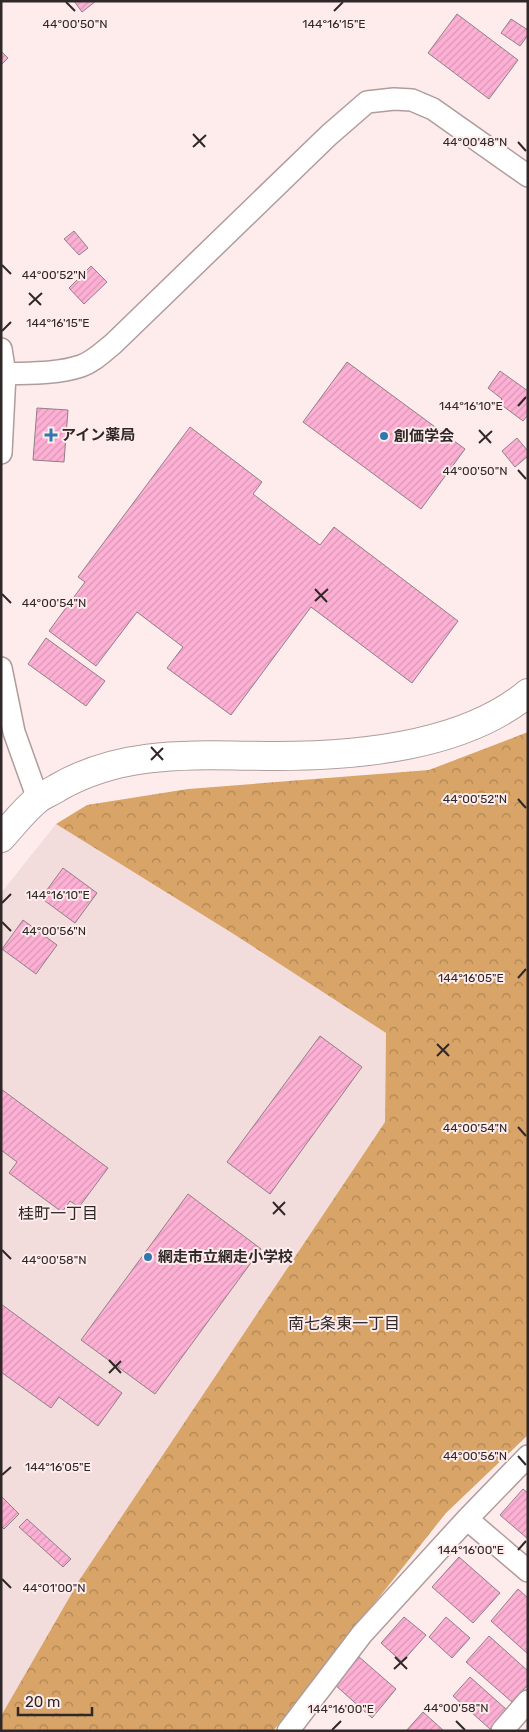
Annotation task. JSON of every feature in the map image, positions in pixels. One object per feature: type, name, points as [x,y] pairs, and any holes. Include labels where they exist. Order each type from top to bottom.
[{"type":"street","points":[[6,374],[57,372],[81,366],[93,360],[113,344],[330,135],[367,102],[403,99],[412,100],[434,109],[528,176]]},
{"type":"street","points":[[1,350],[6,374],[1,453]]},
{"type":"street","points":[[1,668],[14,732],[38,799]]},
{"type":"street","points":[[1,838],[38,799],[71,780],[106,766],[148,757],[339,755],[399,747],[476,724],[513,705],[528,693]]},
{"type":"street","points":[[288,1731],[362,1634],[467,1519],[528,1456]]},
{"type":"street","points":[[467,1519],[528,1571]]},
{"type":"street","points":[[502,1731],[528,1701]]},
{"type":"shaded area","name":"網走市立網走小学校","points":[[56,824],[232,933],[386,1033],[385,1122],[80,1579],[1,1716],[1,893]]},
{"type":"green space","points":[[528,732],[528,1435],[446,1513],[273,1731],[1,1731],[1,1716],[80,1579],[385,1122],[386,1033],[232,933],[56,824],[87,805],[188,789],[429,770]]},
{"type":"building","points":[[74,1],[96,1],[82,12]]},
{"type":"building","points":[[457,14],[518,60],[489,99],[428,53]]},
{"type":"building","points":[[511,19],[528,30],[528,35],[520,46],[501,33]]},
{"type":"building","points":[[1,51],[8,58],[1,65]]},
{"type":"building","points":[[74,231],[88,248],[79,255],[64,239]]},
{"type":"building","points":[[91,266],[107,282],[84,304],[69,288]]},
{"type":"building","name":"創価学会","points":[[347,362],[465,449],[421,509],[303,422]]},
{"type":"building","points":[[500,371],[528,391],[528,415],[523,421],[499,403],[502,399],[488,388]]},
{"type":"building","name":"アイン薬局","points":[[37,408],[68,410],[64,462],[33,460]]},
{"type":"building","points":[[190,427],[262,482],[253,494],[320,545],[334,527],[458,621],[412,683],[311,607],[231,715],[167,668],[183,647],[137,612],[96,666],[49,631],[85,582],[78,577]]},
{"type":"building","points":[[517,438],[528,451],[528,456],[515,467],[502,451]]},
{"type":"building","points":[[46,638],[105,681],[86,706],[28,664]]},
{"type":"building","points":[[63,868],[97,893],[75,923],[41,898]]},
{"type":"building","points":[[23,920],[57,945],[36,974],[2,949]]},
{"type":"building","points":[[320,1036],[362,1067],[270,1194],[227,1162]]},
{"type":"building","points":[[1,1089],[108,1168],[79,1207],[70,1201],[62,1212],[9,1173],[17,1162],[1,1150]]},
{"type":"building","points":[[188,1194],[261,1249],[155,1394],[81,1340]]},
{"type":"building","points":[[1,1304],[122,1393],[98,1426],[59,1397],[51,1408],[1,1372]]},
{"type":"building","points":[[523,1489],[528,1493],[528,1539],[500,1515]]},
{"type":"building","points":[[1,1496],[19,1514],[4,1529],[1,1526]]},
{"type":"building","points":[[27,1519],[71,1559],[63,1567],[19,1527]]},
{"type":"building","points":[[459,1557],[500,1593],[473,1623],[432,1587]]},
{"type":"building","points":[[518,1589],[528,1598],[528,1654],[491,1621]]},
{"type":"building","points":[[404,1617],[426,1635],[402,1662],[381,1643]]},
{"type":"building","points":[[446,1617],[470,1638],[452,1658],[429,1637]]},
{"type":"building","points":[[489,1636],[528,1671],[528,1685],[512,1702],[466,1662]]},
{"type":"building","points":[[358,1656],[396,1689],[372,1718],[334,1684]]},
{"type":"building","points":[[470,1677],[507,1710],[490,1729],[453,1696]]},
{"type":"building","points":[[423,1712],[444,1731],[406,1731]]},
{"type":"place","name":"アイン薬局","points":[[51,435]]},
{"type":"place","name":"創価学会","points":[[384,436]]},
{"type":"place","name":"網走市立網走小学校","points":[[148,1257]]},
{"type":"district","name":"桂町一丁目","points":[[58,1213]]},
{"type":"district","name":"南七条東一丁目","points":[[344,1323]]}]
